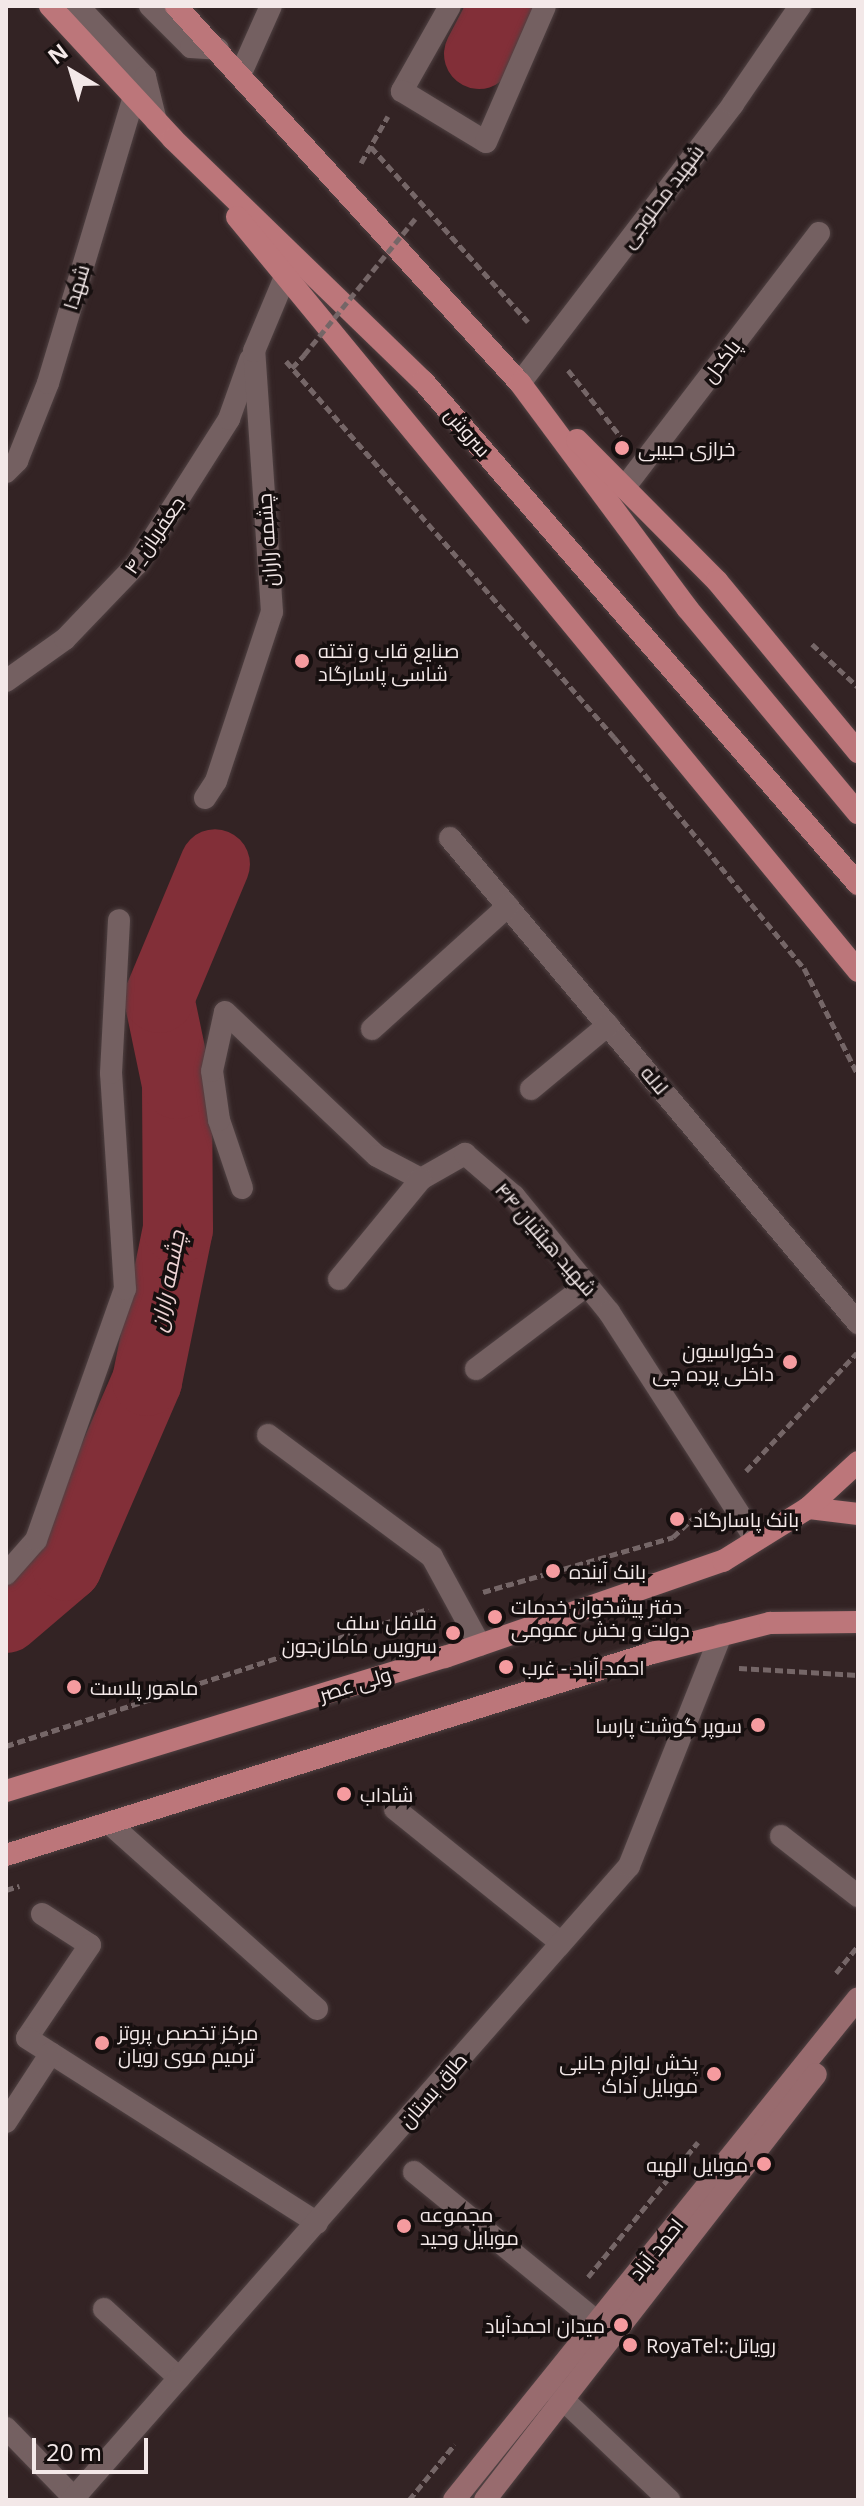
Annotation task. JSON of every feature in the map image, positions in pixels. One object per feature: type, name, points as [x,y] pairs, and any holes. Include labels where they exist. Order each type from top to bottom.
[{"type":"main road","name":"سروش","points":[[50,6],[173,139],[423,381],[858,884]]},
{"type":"main road","points":[[176,6],[241,73],[343,194],[520,383],[717,581],[858,752]]},
{"type":"main road","points":[[173,139],[858,971]]},
{"type":"main road","points":[[520,383],[687,608],[858,813]]},
{"type":"main road","name":"ولی عصر","points":[[6,1791],[480,1645],[723,1561],[808,1508],[858,1462]]},
{"type":"main road","points":[[808,1508],[858,1514]]},
{"type":"main road","points":[[6,1855],[721,1635],[770,1623],[858,1622]]},
{"type":"main road","name":"احمد آباد","points":[[454,2500],[858,1998]]},
{"type":"main road","name":"احمد آباد","points":[[485,2500],[858,2019]]},
{"type":"street","points":[[78,6],[145,77],[156,121]]},
{"type":"street","points":[[150,6],[191,47],[218,49]]},
{"type":"street","points":[[241,73],[271,6]]},
{"type":"street","points":[[450,6],[402,91],[486,142],[545,6]]},
{"type":"street","name":"شهید محلوجی","points":[[520,383],[733,104],[800,6]]},
{"type":"street","name":"شهدا","points":[[6,472],[17,461],[48,383],[134,96]]},
{"type":"street","name":"پاکدل","points":[[624,488],[819,233]]},
{"type":"street","name":"چشمه راران","points":[[205,798],[216,781],[272,612],[258,341],[285,277]]},
{"type":"street","name":"۴_جعفریان","points":[[6,681],[65,639],[137,564],[229,419],[258,341]]},
{"type":"street","name":"لاله","points":[[450,838],[858,1323]]},
{"type":"street","points":[[372,1029],[508,906]]},
{"type":"street","points":[[6,1574],[36,1540],[125,1289],[111,1073],[119,920]]},
{"type":"street","points":[[242,1188],[219,1120],[212,1071],[225,1012],[377,1156],[421,1179],[339,1279]]},
{"type":"street","points":[[531,1089],[608,1025]]},
{"type":"street","name":"شهید هیئتیان ۴۴","points":[[421,1179],[465,1154],[514,1196],[587,1285],[756,1540]]},
{"type":"street","points":[[476,1369],[587,1285]]},
{"type":"street","points":[[268,1435],[432,1557],[480,1645]]},
{"type":"street","name":"طاق بستان","points":[[73,2499],[629,1866],[721,1635]]},
{"type":"street","points":[[395,1809],[561,1943]]},
{"type":"street","points":[[109,1823],[317,2009]]},
{"type":"street","points":[[781,1836],[858,1896]]},
{"type":"street","points":[[42,1914],[90,1945],[27,2038],[317,2223]]},
{"type":"street","points":[[6,2122],[51,2053]]},
{"type":"street","points":[[414,2172],[597,2322]]},
{"type":"street","points":[[104,2309],[179,2378]]},
{"type":"street","points":[[547,2384],[669,2500]]},
{"type":"street","points":[[6,2428],[73,2499]]},
{"type":"path","points":[[343,194],[402,91]]},
{"type":"path","points":[[371,147],[548,345],[643,464]]},
{"type":"path","points":[[292,368],[415,219]]},
{"type":"path","points":[[446,253],[455,242]]},
{"type":"path","points":[[258,341],[292,368],[614,737],[804,968],[858,1075]]},
{"type":"path","points":[[802,633],[858,687]]},
{"type":"path","points":[[6,1746],[456,1600],[673,1537],[724,1491],[858,1352]]},
{"type":"path","points":[[707,1669],[794,1668],[858,1675]]},
{"type":"path","points":[[6,1890],[35,1881]]},
{"type":"waterway","points":[[479,54],[504,6]]},
{"type":"waterway","name":"چشمه راران","points":[[6,1618],[67,1566],[147,1381],[178,1229],[177,1084],[159,998],[215,864]]},
{"type":"place","name":"خرازی حبیبی","points":[[622,448]]},
{"type":"place","name":"صنایع قاب و تخته شاسی پاسارگاد","points":[[302,661]]},
{"type":"place","name":"دکوراسیون داخلی پرده چی","points":[[790,1362]]},
{"type":"place","name":"بانک پاسارگاد","points":[[677,1519]]},
{"type":"place","name":"بانک آینده","points":[[553,1571]]},
{"type":"place","name":"دفتر پیشخوان خدمات دولت و بخش عمومی","points":[[495,1617]]},
{"type":"place","name":"فلافل سلف سرویس مامان‌جون","points":[[453,1633]]},
{"type":"place","name":"احمد آباد - غرب","points":[[506,1667]]},
{"type":"place","name":"ماهور پلاست","points":[[74,1687]]},
{"type":"place","name":"سوپر گوشت پارسا","points":[[758,1725]]},
{"type":"place","name":"شاداب","points":[[344,1794]]},
{"type":"place","name":"مرکز تخصص پروتز ترمیم موی رویان","points":[[102,2043]]},
{"type":"place","name":"پخش لوازم جانبی موبایل آداک","points":[[714,2074]]},
{"type":"place","name":"موبایل الهیه","points":[[764,2164]]},
{"type":"place","name":"مجموعه موبایل وحید","points":[[404,2226]]},
{"type":"place","name":"میدان احمدآباد","points":[[621,2325]]},
{"type":"place","name":"RoyaTel::رویاتل","points":[[630,2345]]}]
